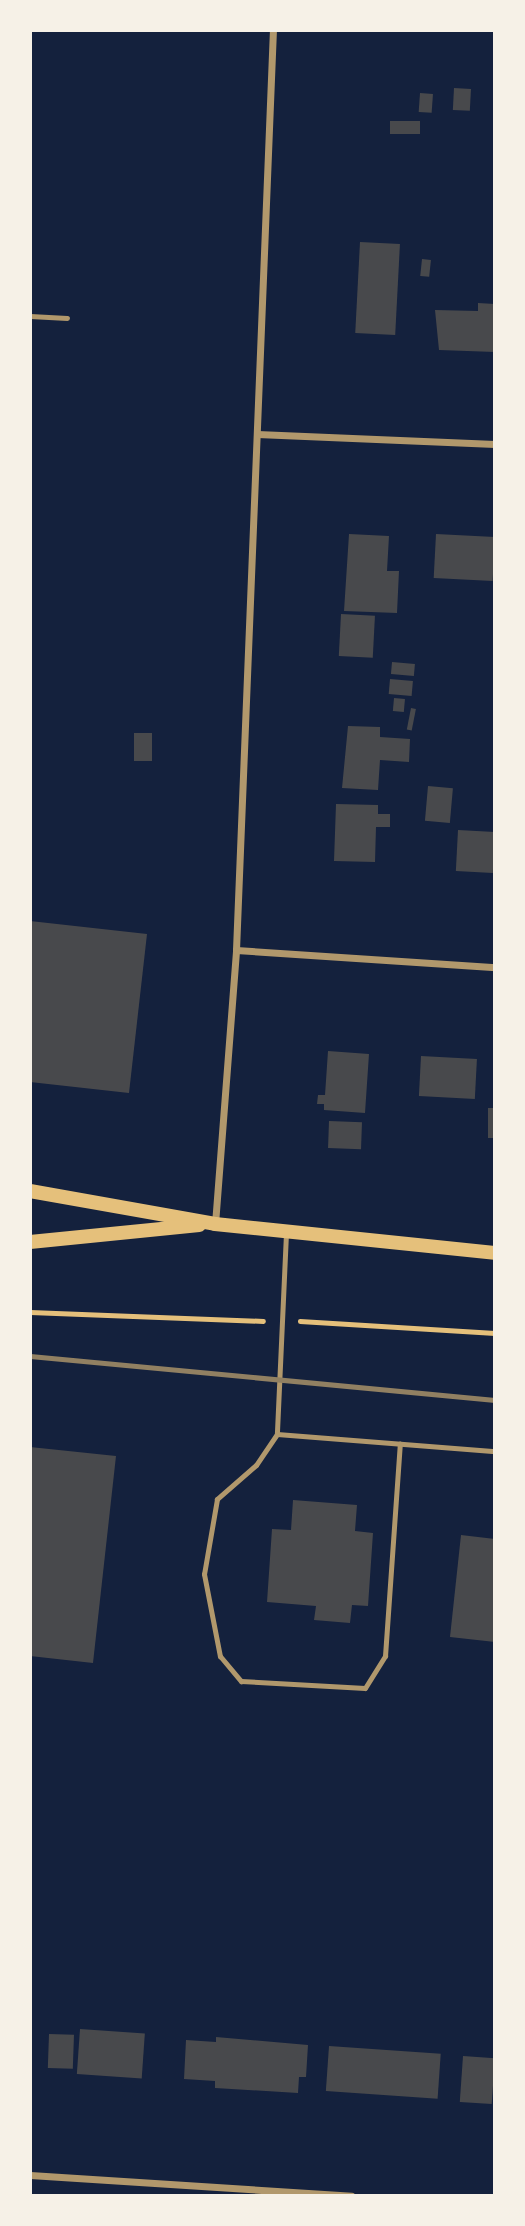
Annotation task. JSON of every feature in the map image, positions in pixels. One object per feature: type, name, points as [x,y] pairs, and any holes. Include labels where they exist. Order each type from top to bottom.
[{"type":"main road","points":[[30,1191],[215,1224],[495,1253]]},
{"type":"main road","points":[[30,1242],[215,1224]]},
{"type":"street","points":[[215,1224],[236,950],[273,30]]},
{"type":"street","points":[[257,434],[495,444]]},
{"type":"street","points":[[236,950],[495,967]]},
{"type":"street","points":[[30,2175],[351,2196]]},
{"type":"street","points":[[184,2196],[185,2187]]},
{"type":"lane","points":[[30,316],[67,318]]},
{"type":"lane","points":[[286,1233],[277,1434],[256,1465],[217,1499],[210,1527],[204,1574],[209,1619],[220,1656],[241,1681],[365,1688],[385,1657],[400,1444]]},
{"type":"lane","points":[[277,1434],[495,1451]]},
{"type":"building","points":[[454,88],[471,89],[470,111],[453,110]]},
{"type":"building","points":[[420,93],[433,94],[432,113],[419,112]]},
{"type":"building","points":[[390,121],[420,121],[420,134],[390,134]]},
{"type":"building","points":[[360,242],[400,244],[395,335],[355,333]]},
{"type":"building","points":[[422,259],[431,260],[429,277],[420,276]]},
{"type":"building","points":[[478,303],[495,304],[495,352],[439,350],[435,310],[478,311]]},
{"type":"building","points":[[349,534],[389,536],[387,571],[399,571],[397,613],[344,611]]},
{"type":"building","points":[[436,534],[495,537],[493,581],[434,578]]},
{"type":"building","points":[[341,614],[375,616],[373,658],[339,656]]},
{"type":"building","points":[[392,662],[415,664],[414,676],[391,674]]},
{"type":"building","points":[[390,679],[413,681],[412,696],[389,694]]},
{"type":"building","points":[[394,698],[405,699],[404,712],[393,711]]},
{"type":"building","points":[[411,708],[416,709],[412,731],[407,730]]},
{"type":"building","points":[[348,726],[380,727],[380,737],[410,739],[409,762],[380,760],[378,790],[342,788]]},
{"type":"building","points":[[134,733],[152,733],[152,761],[134,761]]},
{"type":"building","points":[[428,786],[453,788],[450,823],[425,821]]},
{"type":"building","points":[[336,804],[378,805],[378,814],[390,814],[390,827],[376,827],[375,862],[334,861]]},
{"type":"building","points":[[458,830],[495,832],[493,873],[456,871]]},
{"type":"building","points":[[30,921],[147,934],[129,1093],[30,1082]]},
{"type":"building","points":[[328,1051],[369,1054],[365,1113],[324,1110],[324,1104],[317,1104],[318,1095],[325,1095]]},
{"type":"building","points":[[421,1056],[477,1059],[475,1099],[419,1096]]},
{"type":"building","points":[[488,1108],[495,1108],[495,1138],[488,1138]]},
{"type":"building","points":[[329,1121],[362,1122],[361,1149],[328,1148]]},
{"type":"building","points":[[30,1447],[116,1456],[93,1663],[30,1656]]},
{"type":"building","points":[[293,1500],[357,1505],[355,1531],[373,1533],[368,1606],[352,1605],[350,1623],[314,1620],[316,1606],[267,1602],[272,1529],[291,1530]]},
{"type":"building","points":[[461,1535],[495,1539],[495,1642],[450,1637]]},
{"type":"building","points":[[80,2029],[145,2034],[142,2078],[77,2074]]},
{"type":"building","points":[[49,2034],[74,2035],[73,2069],[48,2068]]},
{"type":"building","points":[[216,2037],[308,2045],[306,2077],[299,2077],[298,2093],[215,2088],[215,2081],[184,2079],[186,2040],[216,2042]]},
{"type":"building","points":[[329,2046],[441,2054],[438,2099],[326,2091]]},
{"type":"building","points":[[463,2056],[495,2058],[492,2104],[460,2102]]},
{"type":"railway","points":[[30,1356],[495,1400]]}]
